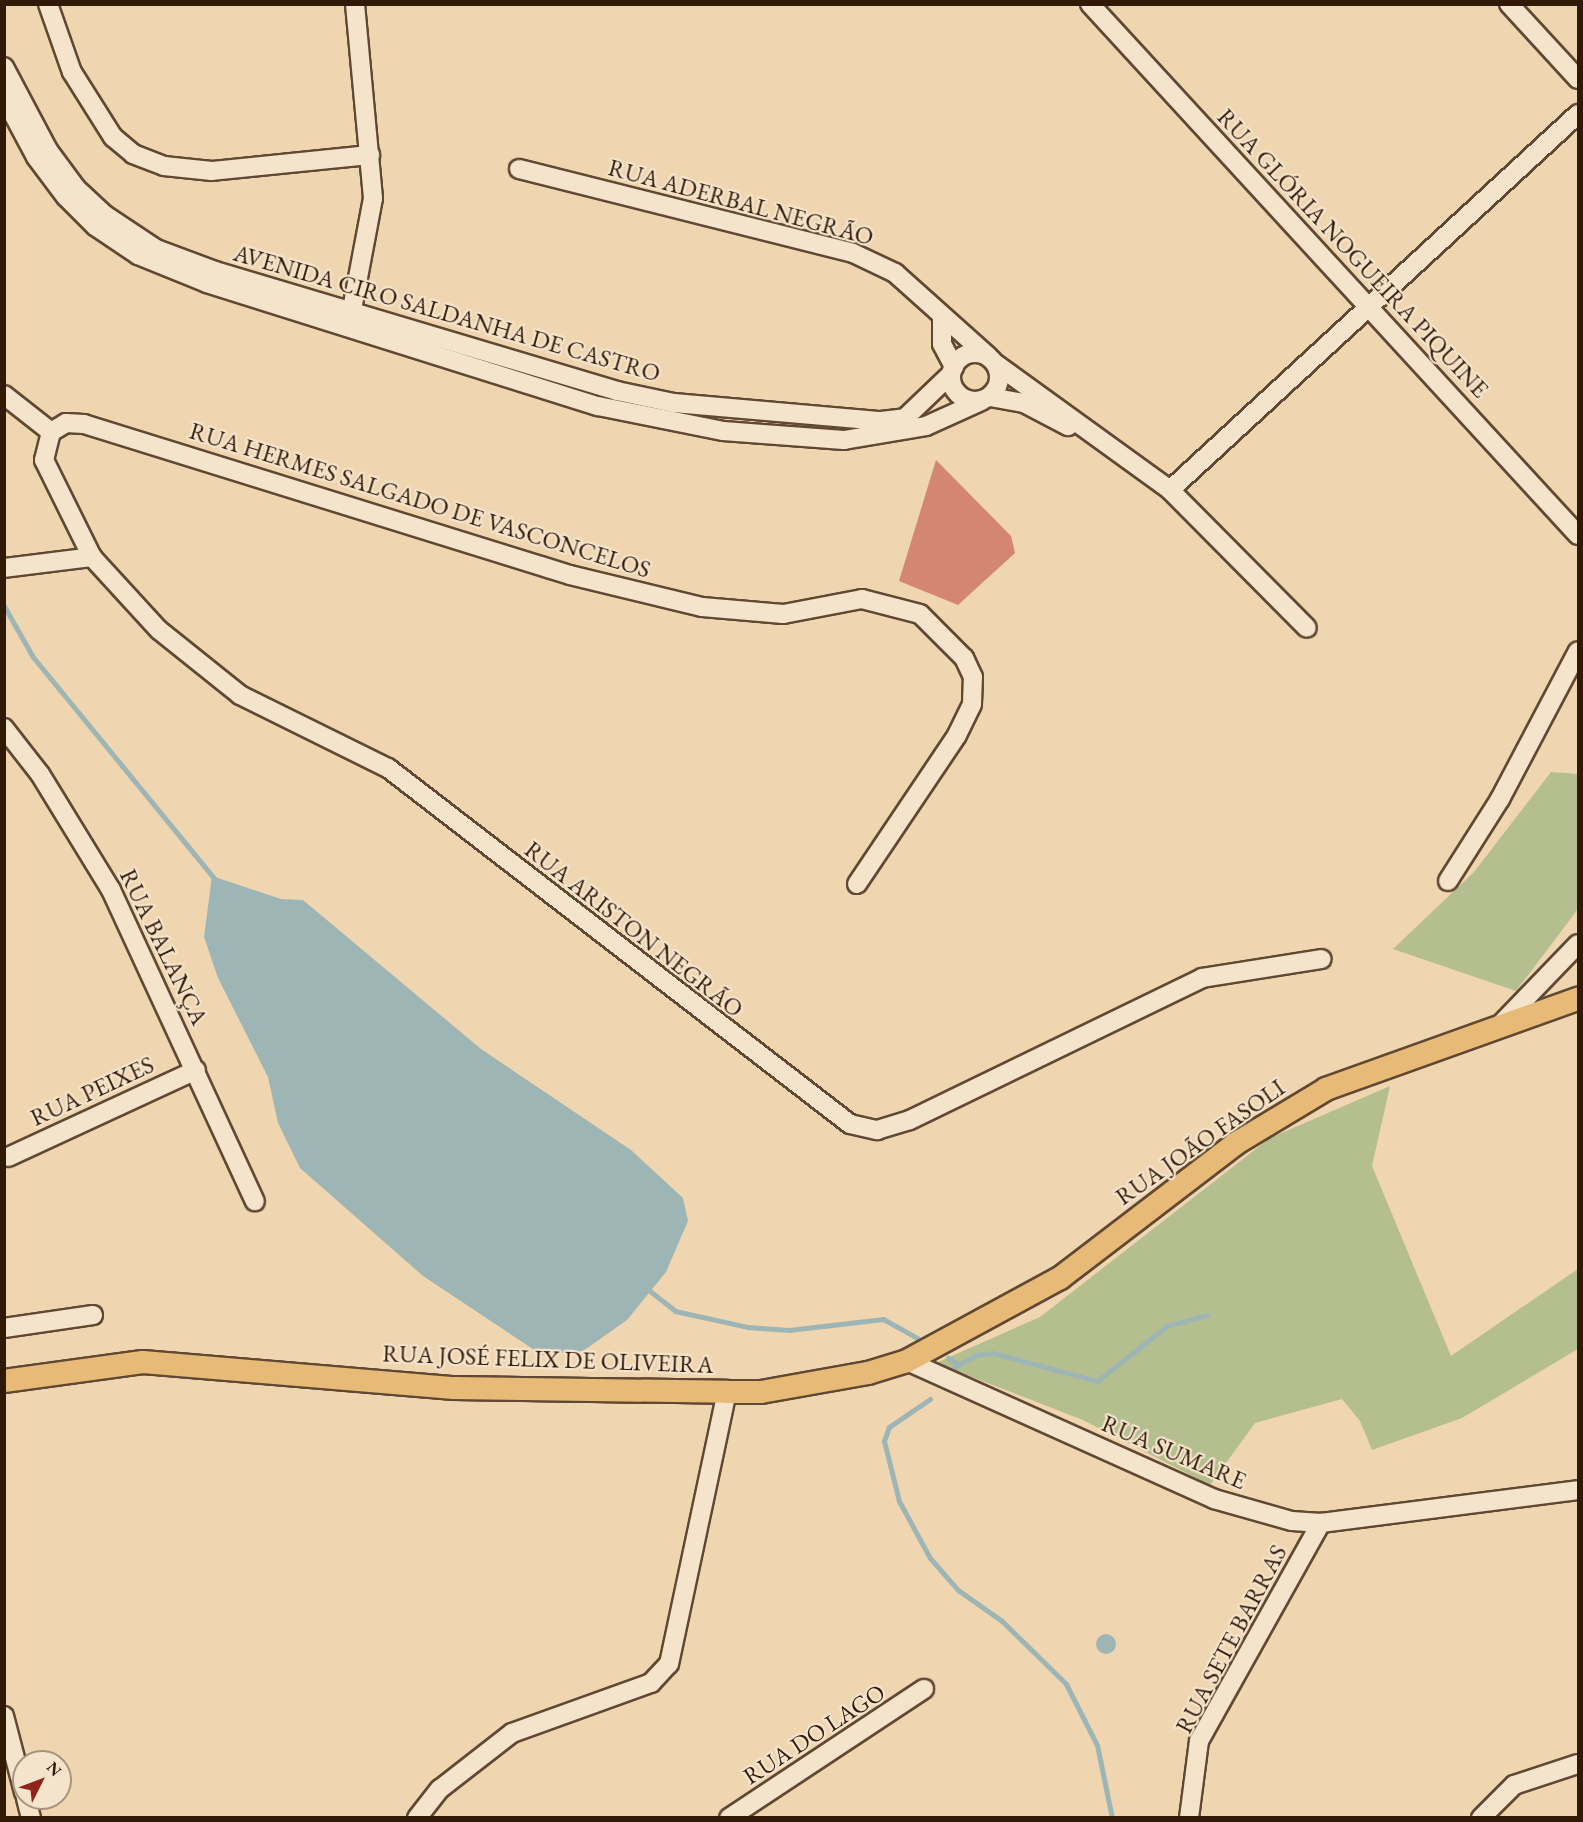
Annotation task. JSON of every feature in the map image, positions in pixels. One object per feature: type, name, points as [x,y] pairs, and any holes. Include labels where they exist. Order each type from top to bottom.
[{"type":"main road","name":"RUA JOÃO FASOLI","points":[[907,1361],[1060,1278],[1279,1114],[1381,1065],[1578,999]]},
{"type":"main road","name":"RUA JOSÉ FELIX DE OLIVEIRA","points":[[4,1381],[142,1362],[454,1388],[727,1392],[831,1381],[907,1361]]},
{"type":"street","points":[[48,4],[72,72],[113,137],[133,154],[164,166],[212,171],[370,155]]},
{"type":"street","points":[[350,317],[373,198],[354,4]]},
{"type":"street","name":"RUA GLÓRIA NOGUEIRA PIQUINE","points":[[1090,4],[1369,304],[1578,534]]},
{"type":"street","points":[[1509,4],[1578,79]]},
{"type":"street","name":"AVENIDA CIRO SALDANHA DE CASTRO","points":[[4,67],[48,150],[105,215],[156,249],[633,415],[798,438],[874,439],[908,431],[985,399]]},
{"type":"street","name":"AVENIDA CIRO SALDANHA DE CASTRO","points":[[4,97],[36,157],[95,226],[138,255],[207,283],[350,317],[617,391],[798,416],[905,418],[952,370]]},
{"type":"street","points":[[1170,490],[1369,304],[1578,114]]},
{"type":"street","name":"RUA ADERBAL NEGRÃO","points":[[519,169],[853,253],[895,273],[992,361],[1170,490],[1307,628]]},
{"type":"street","points":[[942,316],[942,344],[959,396],[1024,403],[1096,438]]},
{"type":"street","points":[[952,370],[969,354],[992,361],[999,382],[985,399]]},
{"type":"street","points":[[4,394],[51,432]]},
{"type":"street","points":[[798,416],[798,438]]},
{"type":"street","name":"RUA HERMES SALGADO DE VASCONCELOS","points":[[51,432],[66,423],[84,424],[570,575],[702,607],[783,614],[862,599],[920,614],[964,658],[973,677],[972,704],[957,735],[857,884]]},
{"type":"street","name":"RUA ARISTON NEGRÃO","points":[[51,432],[44,460],[92,557],[159,630],[240,695],[388,768],[850,1124],[878,1130],[910,1120],[1202,978],[1322,959]]},
{"type":"street","points":[[4,568],[92,557]]},
{"type":"street","points":[[1448,881],[1500,799],[1578,651]]},
{"type":"street","name":"RUA BALANÇA","points":[[4,728],[40,774],[111,890],[255,1201]]},
{"type":"street","points":[[1498,1027],[1578,944]]},
{"type":"street","name":"RUA PEIXES","points":[[8,1157],[196,1070]]},
{"type":"street","points":[[4,1328],[93,1315]]},
{"type":"street","name":"RUA SUMARE","points":[[907,1361],[1214,1499],[1292,1521],[1321,1522],[1578,1490]]},
{"type":"street","points":[[417,1818],[440,1789],[512,1733],[651,1683],[669,1664],[727,1392]]},
{"type":"street","name":"RUA SETE BARRAS","points":[[1189,1818],[1203,1733],[1321,1522]]},
{"type":"street","name":"RUA DO LAGO","points":[[729,1818],[924,1689]]},
{"type":"street","points":[[4,1716],[13,1750]]},
{"type":"street","points":[[1481,1818],[1514,1785],[1578,1764]]},
{"type":"green space","points":[[1551,772],[1578,774],[1578,909],[1516,991],[1393,949],[1474,872]]},
{"type":"green space","points":[[1390,1086],[1372,1166],[1451,1356],[1578,1269],[1578,1349],[1462,1418],[1372,1450],[1360,1421],[1342,1399],[1255,1423],[1210,1485],[1083,1420],[936,1363],[1040,1317],[1270,1138]]},
{"type":"water","points":[[212,876],[281,899],[303,900],[481,1049],[631,1150],[683,1198],[688,1221],[666,1272],[627,1320],[583,1351],[542,1355],[423,1276],[300,1168],[278,1123],[268,1077],[218,978],[204,937]]},
{"type":"water","points":[[1106,1634],[1113,1637],[1116,1644],[1113,1651],[1106,1654],[1099,1651],[1096,1644],[1099,1637]]},
{"type":"building","points":[[936,460],[1011,536],[1015,553],[958,605],[899,581]]},
{"type":"waterway","points":[[4,606],[33,657],[215,879]]},
{"type":"waterway","points":[[646,1288],[675,1311],[748,1327],[789,1330],[883,1319],[917,1338]]},
{"type":"waterway","points":[[953,1368],[976,1355],[993,1353],[1097,1381],[1167,1326],[1207,1315]]},
{"type":"waterway","points":[[948,1358],[958,1364]]},
{"type":"waterway","points":[[930,1399],[889,1427],[884,1441],[899,1501],[930,1558],[958,1590],[1002,1621],[1066,1684],[1097,1745],[1112,1818]]}]
